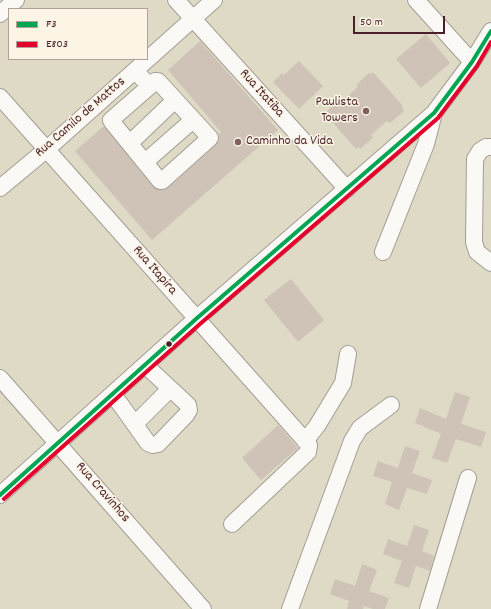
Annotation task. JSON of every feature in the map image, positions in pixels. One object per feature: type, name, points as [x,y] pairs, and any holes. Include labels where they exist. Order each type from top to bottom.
[{"type":"street","points":[[0,14],[16,0]]},
{"type":"street","name":"Rua Itatiba","points":[[176,0],[347,189]]},
{"type":"street","name":"Rua Camilo de Mattos","points":[[148,60],[214,0]]},
{"type":"street","points":[[416,0],[472,62]]},
{"type":"street","points":[[0,495],[196,319],[434,114],[472,62],[491,31]]},
{"type":"street","name":"Rua Camilo de Mattos","points":[[0,188],[47,149],[147,60]]},
{"type":"street","points":[[135,71],[150,86]]},
{"type":"street","points":[[157,81],[210,138],[174,171],[160,181],[112,120],[150,86],[157,81]]},
{"type":"street","name":"Rua Itapira","points":[[0,97],[307,443]]},
{"type":"street","points":[[130,143],[175,100]]},
{"type":"street","points":[[383,252],[426,144],[434,114]]},
{"type":"street","points":[[145,162],[193,120]]},
{"type":"street","points":[[491,147],[486,147],[480,151],[475,159],[474,242],[477,252],[491,263]]},
{"type":"street","points":[[232,524],[308,452],[307,443],[344,383],[348,354]]},
{"type":"street","points":[[113,394],[148,443],[153,445],[158,444],[189,410],[188,405],[145,365]]},
{"type":"street","name":"Rua Cravinhos","points":[[0,378],[203,609]]},
{"type":"street","points":[[134,424],[170,389]]},
{"type":"street","points":[[290,609],[352,441],[360,428],[391,405]]},
{"type":"street","points":[[428,609],[468,478]]},
{"type":"building","points":[[426,34],[450,63],[421,88],[396,59]]},
{"type":"building","name":"Caminho da Vida","points":[[200,41],[278,130],[152,240],[75,151],[104,126],[153,187],[160,190],[168,188],[216,145],[219,141],[219,134],[221,132],[168,70]]},
{"type":"building","points":[[299,61],[323,86],[299,109],[273,82],[282,73],[284,75]]},
{"type":"building","name":"Paulista Towers","points":[[373,72],[403,106],[402,108],[404,111],[390,123],[387,121],[371,135],[373,138],[360,149],[359,147],[356,149],[326,115],[329,113],[327,111],[341,99],[342,101],[358,87],[356,85],[369,73],[371,74]]},
{"type":"building","points":[[291,279],[324,320],[298,342],[264,300]]},
{"type":"building","points":[[455,392],[470,397],[461,424],[486,432],[481,447],[456,439],[447,463],[432,458],[441,434],[415,423],[420,408],[446,419]]},
{"type":"building","points":[[278,425],[298,448],[261,480],[242,458]]},
{"type":"building","points":[[405,446],[420,451],[412,473],[432,480],[427,494],[407,488],[399,510],[385,504],[392,482],[373,476],[378,461],[398,468]]},
{"type":"building","points":[[414,525],[429,530],[422,551],[434,556],[430,571],[416,566],[409,588],[394,583],[402,561],[383,554],[388,539],[407,546]]},
{"type":"building","points":[[362,564],[377,570],[369,591],[389,598],[385,609],[373,609],[364,606],[363,609],[347,609],[349,601],[330,594],[335,579],[355,586]]},
{"type":"transit line","name":"F3","points":[[0,495],[196,319],[434,113],[472,62],[491,31]]},
{"type":"transit line","name":"E803","points":[[4,499],[200,324],[438,118],[477,66],[491,42]]},
{"type":"place","name":"Paulista Towers","points":[[366,111]]},
{"type":"place","name":"Caminho da Vida","points":[[238,142]]}]
